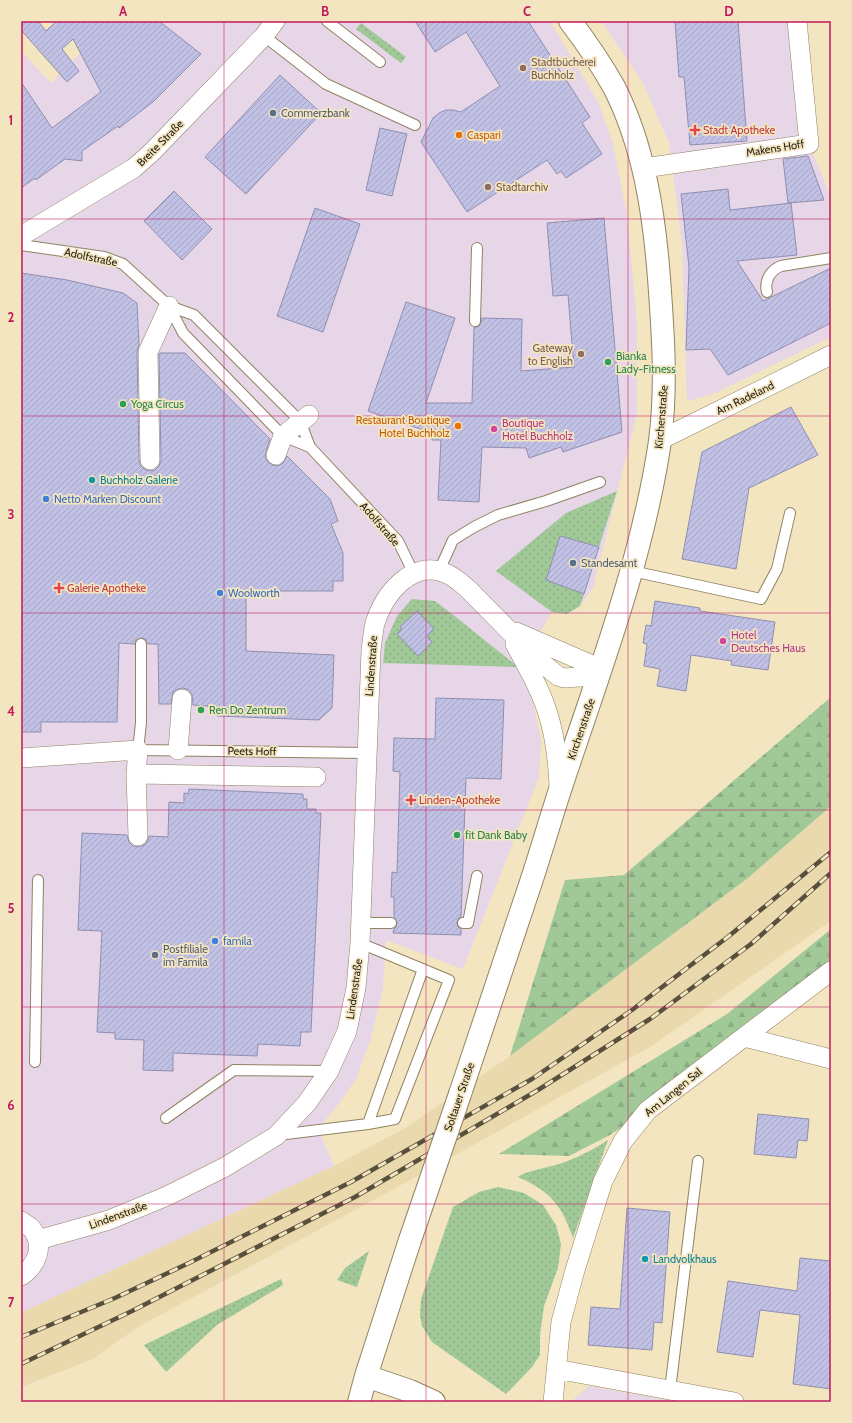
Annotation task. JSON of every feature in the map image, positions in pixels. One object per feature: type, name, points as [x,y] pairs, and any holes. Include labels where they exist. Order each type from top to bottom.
[{"type":"main road","name":"Kirchenstraße","points":[[559,793],[601,669],[643,532],[660,440],[664,386],[663,326],[657,252],[644,168],[630,126],[614,88],[592,51],[570,21]]},
{"type":"main road","name":"Soltauer Straße","points":[[360,1402],[366,1376],[410,1240],[531,883],[559,793]]},
{"type":"main road","points":[[366,1376],[410,1391],[434,1402]]},
{"type":"street","name":"Breite Straße","points":[[21,236],[134,168],[152,152],[264,36],[275,21]]},
{"type":"street","name":"Makens Hoff","points":[[644,168],[809,144],[797,21]]},
{"type":"street","points":[[150,460],[148,352],[168,306]]},
{"type":"street","name":"Am Radeland","points":[[660,440],[831,355]]},
{"type":"street","points":[[276,455],[282,436],[305,418]]},
{"type":"street","points":[[414,574],[423,571],[439,571],[446,573],[459,581],[508,629],[546,707],[552,728],[557,756],[559,793]]},
{"type":"street","name":"Lindenstraße","points":[[38,1240],[109,1220],[167,1196],[225,1167],[276,1136],[308,1102],[329,1071],[347,1031],[356,988],[360,943],[371,651],[375,624],[385,601],[392,591],[403,580],[414,574]]},
{"type":"street","points":[[508,629],[601,669]]},
{"type":"street","points":[[178,750],[182,699]]},
{"type":"street","points":[[138,750],[136,774],[138,836]]},
{"type":"street","name":"Peets Hoff","points":[[21,758],[138,750]]},
{"type":"street","points":[[136,774],[316,777]]},
{"type":"street","name":"Am Langen Sal","points":[[553,1402],[561,1322],[575,1270],[603,1181],[623,1140],[648,1110],[831,971]]},
{"type":"street","points":[[744,1037],[831,1059]]},
{"type":"street","points":[[21,1221],[31,1228],[38,1240],[38,1254],[32,1267],[21,1276]]},
{"type":"street","points":[[556,1369],[734,1402]]},
{"type":"lane","points":[[327,21],[380,62]]},
{"type":"lane","points":[[264,36],[326,84],[415,125]]},
{"type":"lane","name":"Adolfstraße","points":[[21,244],[104,257],[123,264],[168,306],[183,333],[282,436],[310,447],[398,541],[414,574]]},
{"type":"lane","points":[[476,321],[477,248]]},
{"type":"lane","points":[[768,292],[766,282],[774,269],[781,266],[831,258]]},
{"type":"lane","name":"Adolfstraße","points":[[168,306],[194,315],[305,418],[310,447]]},
{"type":"lane","points":[[439,571],[453,540],[474,527],[498,515],[546,501],[600,482]]},
{"type":"lane","points":[[632,571],[761,599],[777,569],[790,513]]},
{"type":"lane","points":[[138,750],[141,723],[141,644]]},
{"type":"lane","name":"Peets Hoff","points":[[138,750],[367,753]]},
{"type":"lane","points":[[463,923],[468,923],[477,876]]},
{"type":"lane","points":[[35,1062],[38,880]]},
{"type":"lane","points":[[360,923],[391,923]]},
{"type":"lane","points":[[276,1136],[395,1119],[449,980],[360,943]]},
{"type":"lane","points":[[368,1124],[423,969]]},
{"type":"lane","points":[[166,1118],[234,1070],[329,1071]]},
{"type":"lane","points":[[670,1390],[698,1161]]},
{"type":"shaded area","points":[[112,21],[550,21],[599,104],[613,144],[627,215],[637,322],[637,414],[593,588],[580,606],[567,614],[552,612],[518,667],[529,686],[541,740],[539,777],[463,969],[386,940],[383,988],[371,1038],[356,1079],[337,1106],[318,1129],[334,1166],[21,1313],[21,51],[51,83]]},
{"type":"shaded area","points":[[601,21],[797,21],[809,144],[831,197],[831,337],[713,394],[687,401],[682,245],[669,143],[643,83]]},
{"type":"shaded area","points":[[831,806],[831,921],[650,1047],[394,1189],[138,1327],[93,1359],[21,1387],[21,1313],[334,1166],[407,1127],[510,1056],[748,878]]},
{"type":"shaded area","points":[[589,1386],[678,1402],[571,1402]]},
{"type":"green space","points":[[361,23],[406,57],[401,63],[356,29]]},
{"type":"green space","points":[[617,491],[599,547],[560,536],[547,580],[584,594],[580,606],[567,614],[552,612],[496,571],[566,513]]},
{"type":"green space","points":[[412,599],[435,601],[518,667],[383,663],[385,643],[397,616]]},
{"type":"green space","points":[[831,697],[831,806],[748,878],[510,1056],[565,880],[624,875]]},
{"type":"green space","points":[[831,929],[831,971],[648,1110],[610,1135],[569,1156],[499,1154],[727,1014]]},
{"type":"green space","points":[[608,1140],[573,1238],[564,1216],[553,1200],[539,1188],[518,1177],[525,1173],[572,1159]]},
{"type":"green space","points":[[498,1187],[524,1193],[543,1205],[556,1225],[561,1244],[558,1268],[544,1306],[540,1335],[540,1355],[532,1367],[506,1394],[432,1342],[422,1326],[420,1316],[421,1299],[453,1207],[479,1192]]},
{"type":"green space","points":[[369,1251],[357,1287],[337,1280],[345,1268]]},
{"type":"green space","points":[[281,1279],[283,1285],[217,1325],[166,1372],[144,1345]]},
{"type":"building","points":[[21,21],[38,21],[46,31],[57,21],[159,21],[201,54],[154,101],[119,128],[118,126],[82,151],[82,161],[65,159],[36,180],[35,178],[21,188],[21,82],[52,128],[101,92],[73,39],[62,49],[79,71],[67,82],[21,30]]},
{"type":"building","points":[[415,21],[528,21],[590,117],[582,123],[602,154],[566,178],[561,171],[557,174],[547,160],[467,212],[421,142],[433,118],[439,113],[446,110],[461,112],[500,86],[466,32],[435,52]]},
{"type":"building","points":[[675,21],[738,21],[747,141],[690,145],[684,77],[679,77]]},
{"type":"building","points":[[280,75],[321,113],[246,194],[205,157]]},
{"type":"building","points":[[380,128],[407,134],[392,196],[366,190]]},
{"type":"building","points":[[808,156],[824,200],[788,203],[783,159]]},
{"type":"building","points":[[728,189],[730,210],[791,203],[797,255],[737,261],[763,301],[831,268],[831,323],[728,375],[710,349],[686,350],[689,267],[681,194]]},
{"type":"building","points":[[174,191],[212,229],[182,260],[144,221]]},
{"type":"building","points":[[315,208],[360,224],[323,332],[277,316]]},
{"type":"building","points":[[604,218],[622,432],[563,452],[561,447],[529,458],[526,448],[482,447],[479,502],[438,500],[441,440],[432,440],[432,433],[368,411],[406,302],[455,318],[426,403],[472,403],[474,327],[478,327],[480,325],[482,318],[522,319],[521,371],[574,367],[568,295],[553,296],[547,223]]},
{"type":"building","points":[[21,273],[67,280],[123,293],[137,303],[139,345],[137,352],[139,460],[140,465],[144,469],[150,471],[155,470],[159,466],[161,460],[159,354],[185,353],[270,439],[265,457],[268,462],[278,466],[283,463],[287,456],[330,499],[338,521],[331,524],[343,553],[343,581],[333,581],[333,591],[246,591],[246,651],[334,655],[332,708],[319,720],[217,716],[218,707],[193,705],[192,694],[189,690],[183,688],[173,692],[171,704],[159,704],[158,644],[148,644],[145,639],[141,638],[136,640],[135,644],[119,643],[117,722],[41,722],[41,732],[21,732]]},
{"type":"building","points":[[791,407],[818,455],[749,488],[736,569],[682,559],[702,452]]},
{"type":"building","name":"Standesamt","points":[[560,536],[599,547],[584,594],[546,580]]},
{"type":"building","points":[[655,601],[700,608],[700,611],[775,622],[768,670],[731,665],[732,661],[691,655],[686,691],[657,686],[660,669],[644,666],[647,644],[643,643],[646,625],[651,626]]},
{"type":"building","points":[[417,611],[434,629],[427,637],[432,642],[418,656],[397,634],[402,629],[400,627]]},
{"type":"building","points":[[436,698],[504,700],[501,779],[466,778],[461,917],[458,919],[457,923],[458,927],[461,929],[461,935],[393,933],[397,923],[394,917],[394,897],[391,897],[392,872],[397,873],[400,772],[393,771],[394,738],[435,739]]},
{"type":"building","points":[[189,789],[303,794],[303,799],[307,799],[307,809],[316,809],[316,813],[321,813],[311,1032],[301,1032],[300,1046],[258,1044],[257,1056],[173,1053],[173,1071],[143,1070],[144,1040],[115,1039],[115,1033],[97,1032],[102,931],[78,930],[82,833],[127,835],[129,842],[133,846],[138,847],[144,845],[148,841],[149,836],[168,837],[169,802],[184,803],[184,793],[188,794]]},
{"type":"building","points":[[758,1114],[809,1119],[807,1141],[798,1140],[796,1158],[754,1154]]},
{"type":"building","name":"Landvolkhaus","points":[[627,1208],[670,1212],[662,1323],[654,1322],[652,1350],[588,1345],[591,1307],[620,1309]]},
{"type":"building","points":[[800,1258],[831,1261],[831,1389],[793,1384],[800,1315],[760,1310],[753,1357],[717,1352],[728,1281],[797,1291]]},
{"type":"railway","points":[[21,1337],[115,1298],[189,1263],[351,1182],[532,1079],[632,1010],[729,936],[831,852]]},
{"type":"railway","points":[[21,1364],[132,1311],[355,1197],[538,1090],[650,1019],[751,944],[831,873]]},
{"type":"place","name":"Stadtbücherei Buchholz","points":[[523,68]]},
{"type":"place","name":"Commerzbank","points":[[273,113]]},
{"type":"place","name":"Stadt Apotheke","points":[[695,130]]},
{"type":"place","name":"Caspari","points":[[459,135]]},
{"type":"place","name":"Stadtarchiv","points":[[488,187]]},
{"type":"place","name":"Gateway to English","points":[[581,354]]},
{"type":"place","name":"Bianka Lady-Fitness","points":[[608,362]]},
{"type":"place","name":"Yoga Circus","points":[[123,404]]},
{"type":"place","name":"Restaurant Boutique Hotel Buchholz","points":[[458,426]]},
{"type":"place","name":"Boutique Hotel Buchholz","points":[[494,429]]},
{"type":"place","name":"Buchholz Galerie","points":[[92,480]]},
{"type":"place","name":"Netto Marken Discount","points":[[46,499]]},
{"type":"place","name":"Standesamt","points":[[573,563]]},
{"type":"place","name":"Galerie Apotheke","points":[[59,588]]},
{"type":"place","name":"Woolworth","points":[[220,593]]},
{"type":"place","name":"Hotel Deutsches Haus","points":[[723,641]]},
{"type":"place","name":"Ren Do Zentrum","points":[[201,710]]},
{"type":"place","name":"Linden-Apotheke","points":[[411,800]]},
{"type":"place","name":"fit Dank Baby","points":[[457,835]]},
{"type":"place","name":"famila","points":[[215,941]]},
{"type":"place","name":"Postfiliale im Famila","points":[[155,955]]},
{"type":"place","name":"Landvolkhaus","points":[[645,1259]]}]
